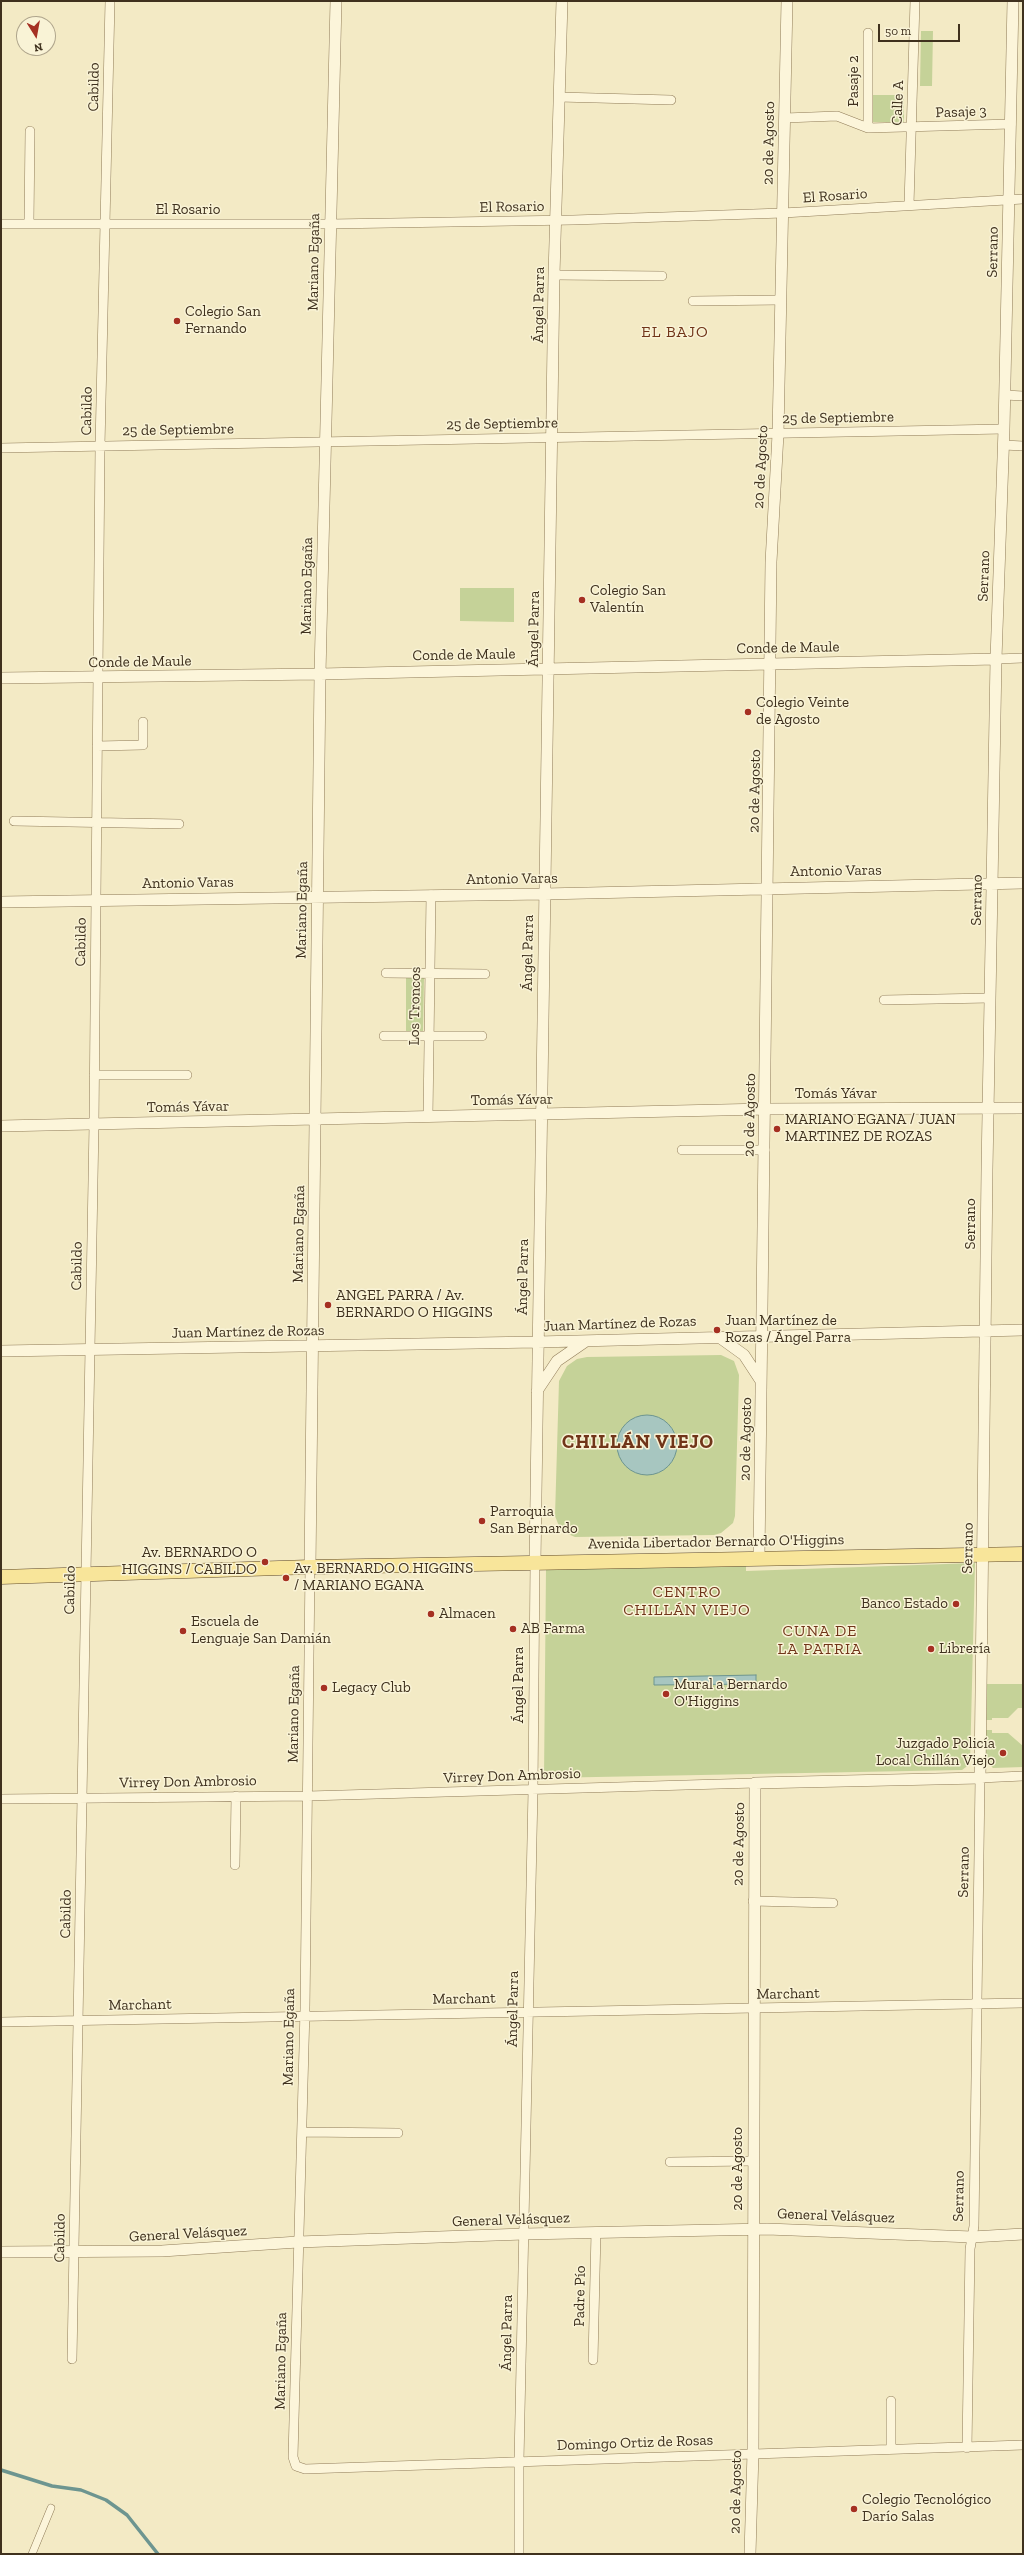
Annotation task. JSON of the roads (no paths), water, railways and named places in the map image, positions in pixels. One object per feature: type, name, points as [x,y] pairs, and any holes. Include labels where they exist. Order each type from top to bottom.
[{"type":"main road","name":"Avenida Libertador Bernardo O'Higgins","points":[[1,1577],[310,1567],[1023,1554]]},
{"type":"street","name":"Cabildo","points":[[72,2359],[79,2020],[84,1574],[94,1124],[100,446],[110,1]]},
{"type":"street","name":"Mariano Egaña","points":[[296,2466],[293,2457],[305,2016],[320,674],[336,1]]},
{"type":"street","name":"Ángel Parra","points":[[519,2554],[519,2462],[533,1790],[537,1342],[554,276],[562,1]]},
{"type":"street","name":"20 de Agosto","points":[[758,1558],[766,1109],[772,555],[778,434],[788,1]]},
{"type":"street","name":"Calle A","points":[[909,205],[915,1]]},
{"type":"street","name":"Serrano","points":[[967,2448],[977,2004],[988,1108],[996,659],[1004,445],[1013,1]]},
{"type":"street","name":"Pasaje 2","points":[[868,34],[868,128]]},
{"type":"street","points":[[559,97],[671,100]]},
{"type":"street","points":[[785,118],[837,116],[868,128]]},
{"type":"street","name":"Pasaje 3","points":[[868,128],[911,128],[1011,124]]},
{"type":"street","points":[[29,223],[30,131]]},
{"type":"street","name":"El Rosario","points":[[1,224],[330,224],[555,220],[782,213],[1023,199]]},
{"type":"street","points":[[554,276],[662,276]]},
{"type":"street","points":[[693,301],[781,300]]},
{"type":"street","points":[[1005,395],[1023,396]]},
{"type":"street","name":"25 de Septiembre","points":[[1,448],[1004,429]]},
{"type":"street","points":[[1004,445],[1023,446]]},
{"type":"street","name":"Conde de Maule","points":[[1,678],[320,674],[1023,658]]},
{"type":"street","points":[[97,746],[143,745],[143,722]]},
{"type":"street","points":[[14,821],[179,824]]},
{"type":"street","name":"Antonio Varas","points":[[1,902],[318,896],[544,894],[769,887],[1023,883]]},
{"type":"street","name":"Los Troncos","points":[[428,1117],[431,895]]},
{"type":"street","points":[[386,973],[485,974]]},
{"type":"street","points":[[884,1000],[990,998]]},
{"type":"street","points":[[384,1036],[482,1036]]},
{"type":"street","points":[[94,1075],[187,1075]]},
{"type":"street","name":"Tomás Yávar","points":[[1,1126],[766,1109],[1023,1108]]},
{"type":"street","points":[[682,1150],[765,1150]]},
{"type":"street","name":"Juan Martínez de Rozas","points":[[1,1351],[537,1342],[717,1336],[1023,1330]]},
{"type":"street","points":[[717,1336],[744,1355],[762,1382]]},
{"type":"street","points":[[537,1392],[557,1362],[588,1340]]},
{"type":"street","name":"Virrey Don Ambrosio","points":[[1,1799],[308,1796],[1023,1776]]},
{"type":"street","name":"20 de Agosto","points":[[750,2554],[753,2229],[752,2008],[755,1783]]},
{"type":"street","points":[[235,1865],[236,1796]]},
{"type":"street","points":[[753,1901],[833,1903]]},
{"type":"street","name":"Marchant","points":[[1,2022],[1023,2003]]},
{"type":"street","points":[[302,2132],[398,2133]]},
{"type":"street","points":[[670,2162],[753,2161]]},
{"type":"street","name":"General Velásquez","points":[[1,2252],[74,2253],[162,2251],[298,2242],[524,2234],[753,2229],[972,2236],[1023,2234]]},
{"type":"street","name":"Padre Pío","points":[[593,2360],[596,2232]]},
{"type":"street","points":[[891,2402],[891,2449]]},
{"type":"street","name":"Domingo Ortiz de Rosas","points":[[296,2466],[305,2469],[752,2452],[967,2448],[1023,2445]]},
{"type":"street","points":[[32,2554],[51,2508]]},
{"type":"water","points":[[647,1415],[663,1420],[668,1424],[672,1429],[677,1445],[672,1461],[668,1466],[663,1470],[647,1475],[631,1470],[626,1466],[622,1461],[617,1445],[622,1429],[626,1424],[631,1420]]},
{"type":"water","points":[[756,1675],[756,1684],[654,1685],[654,1677]]},
{"type":"waterway","points":[[1,2470],[52,2486],[81,2490],[106,2500],[127,2515],[158,2554]]},
{"type":"place","name":"Colegio San Fernando","points":[[177,321]]},
{"type":"place","name":"Colegio San Valentín","points":[[582,600]]},
{"type":"place","name":"Colegio Veinte de Agosto","points":[[748,712]]},
{"type":"place","name":"MARIANO EGANA / JUAN MARTINEZ DE ROZAS","points":[[777,1129]]},
{"type":"place","name":"ANGEL PARRA / Av. BERNARDO O HIGGINS","points":[[328,1305]]},
{"type":"place","name":"Juan Martínez de Rozas / Ángel Parra","points":[[717,1330]]},
{"type":"place","name":"Parroquia San Bernardo","points":[[482,1521]]},
{"type":"place","name":"Av. BERNARDO O HIGGINS / CABILDO","points":[[265,1562]]},
{"type":"place","name":"Av. BERNARDO O HIGGINS / MARIANO EGANA","points":[[286,1578]]},
{"type":"place","name":"Banco Estado","points":[[956,1604]]},
{"type":"place","name":"Almacen","points":[[431,1614]]},
{"type":"place","name":"AB Farma","points":[[513,1629]]},
{"type":"place","name":"Escuela de Lenguaje San Damián","points":[[183,1631]]},
{"type":"place","name":"Librería","points":[[931,1649]]},
{"type":"place","name":"Legacy Club","points":[[324,1688]]},
{"type":"place","name":"Mural a Bernardo O'Higgins","points":[[666,1694]]},
{"type":"place","name":"Juzgado Policía Local Chillán Viejo","points":[[1003,1753]]},
{"type":"place","name":"Colegio Tecnológico Darío Salas","points":[[854,2509]]},
{"type":"district","name":"EL BAJO","points":[[675,332]]},
{"type":"district","name":"CHILLÁN VIEJO","points":[[638,1443]]},
{"type":"district","name":"CENTRO CHILLÁN VIEJO","points":[[687,1601]]},
{"type":"district","name":"CUNA DE LA PATRIA","points":[[820,1640]]}]
